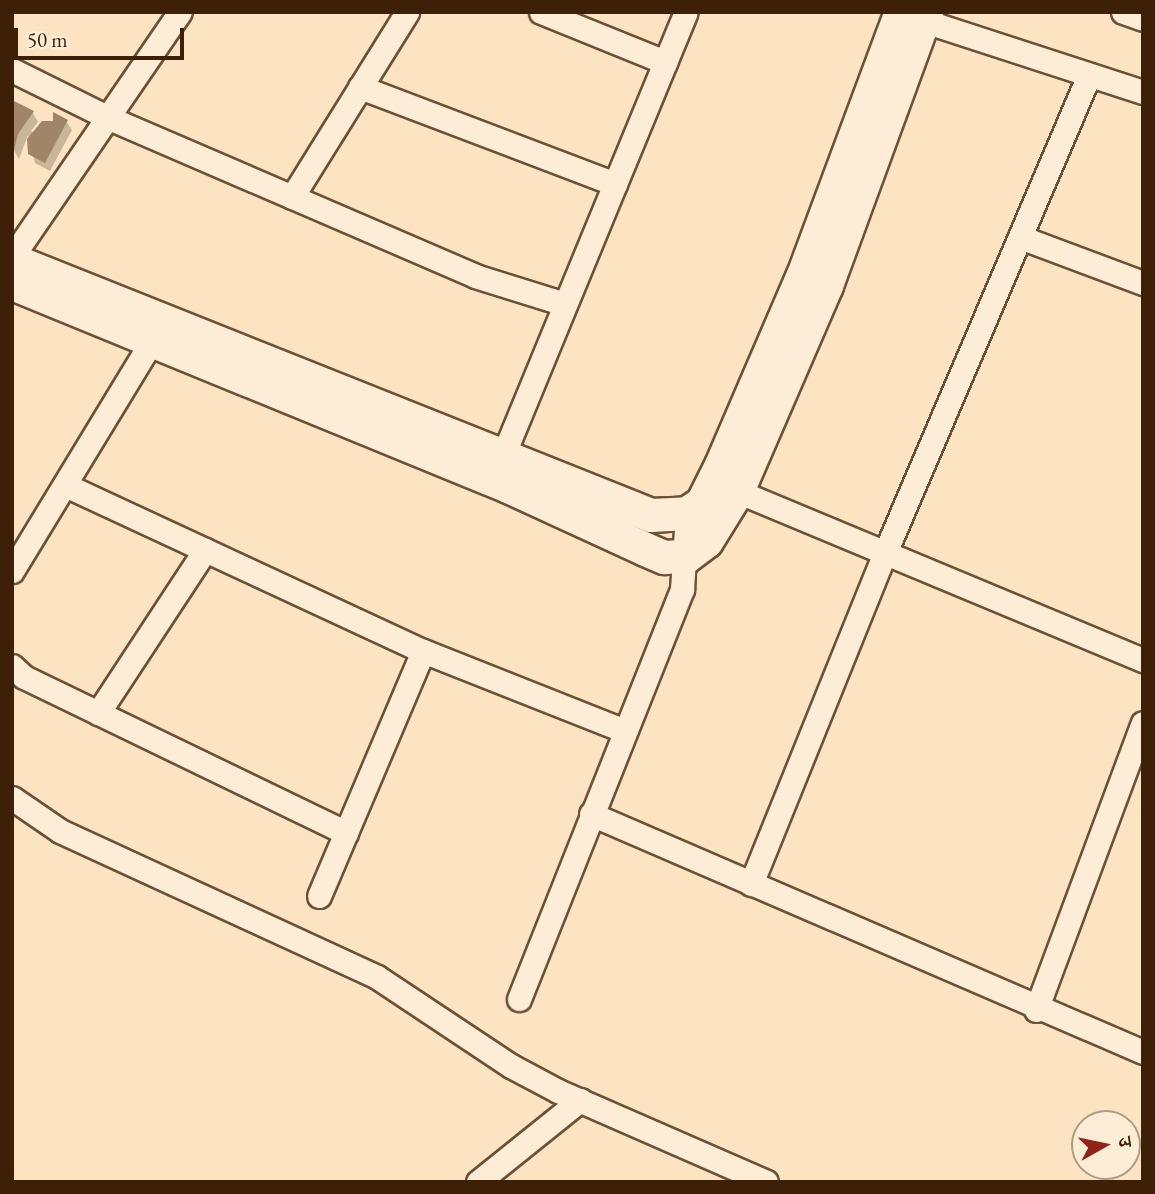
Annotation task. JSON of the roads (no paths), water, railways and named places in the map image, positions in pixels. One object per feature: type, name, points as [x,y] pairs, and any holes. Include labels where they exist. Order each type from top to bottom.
[{"type":"street","points":[[180,12],[12,258],[502,457],[651,514],[687,513],[702,503],[803,275],[912,15]]},
{"type":"street","points":[[292,197],[407,12]]},
{"type":"street","points":[[541,12],[665,62]]},
{"type":"street","points":[[502,457],[686,12]]},
{"type":"street","points":[[1123,12],[1143,19]]},
{"type":"street","points":[[912,15],[1143,92]]},
{"type":"street","points":[[12,283],[508,486],[664,557],[686,556],[706,541],[737,491],[826,285],[912,15]]},
{"type":"street","points":[[12,70],[109,118],[475,276],[565,303]]},
{"type":"street","points":[[751,884],[884,555],[1089,75]]},
{"type":"street","points":[[360,87],[615,184]]},
{"type":"street","points":[[1020,237],[1143,283]]},
{"type":"street","points":[[12,571],[152,341]]},
{"type":"street","points":[[65,485],[423,651],[623,730]]},
{"type":"street","points":[[737,491],[884,555],[1143,660]]},
{"type":"street","points":[[519,999],[623,730],[682,589],[687,513]]},
{"type":"street","points":[[98,713],[205,550]]},
{"type":"street","points":[[319,896],[423,651]]},
{"type":"street","points":[[12,666],[24,677],[346,833]]},
{"type":"street","points":[[1036,1010],[1143,723]]},
{"type":"street","points":[[12,799],[60,831],[377,976],[511,1066],[580,1100],[766,1182]]},
{"type":"street","points":[[591,814],[1036,1010],[1143,1052]]},
{"type":"street","points":[[478,1182],[580,1100]]}]
